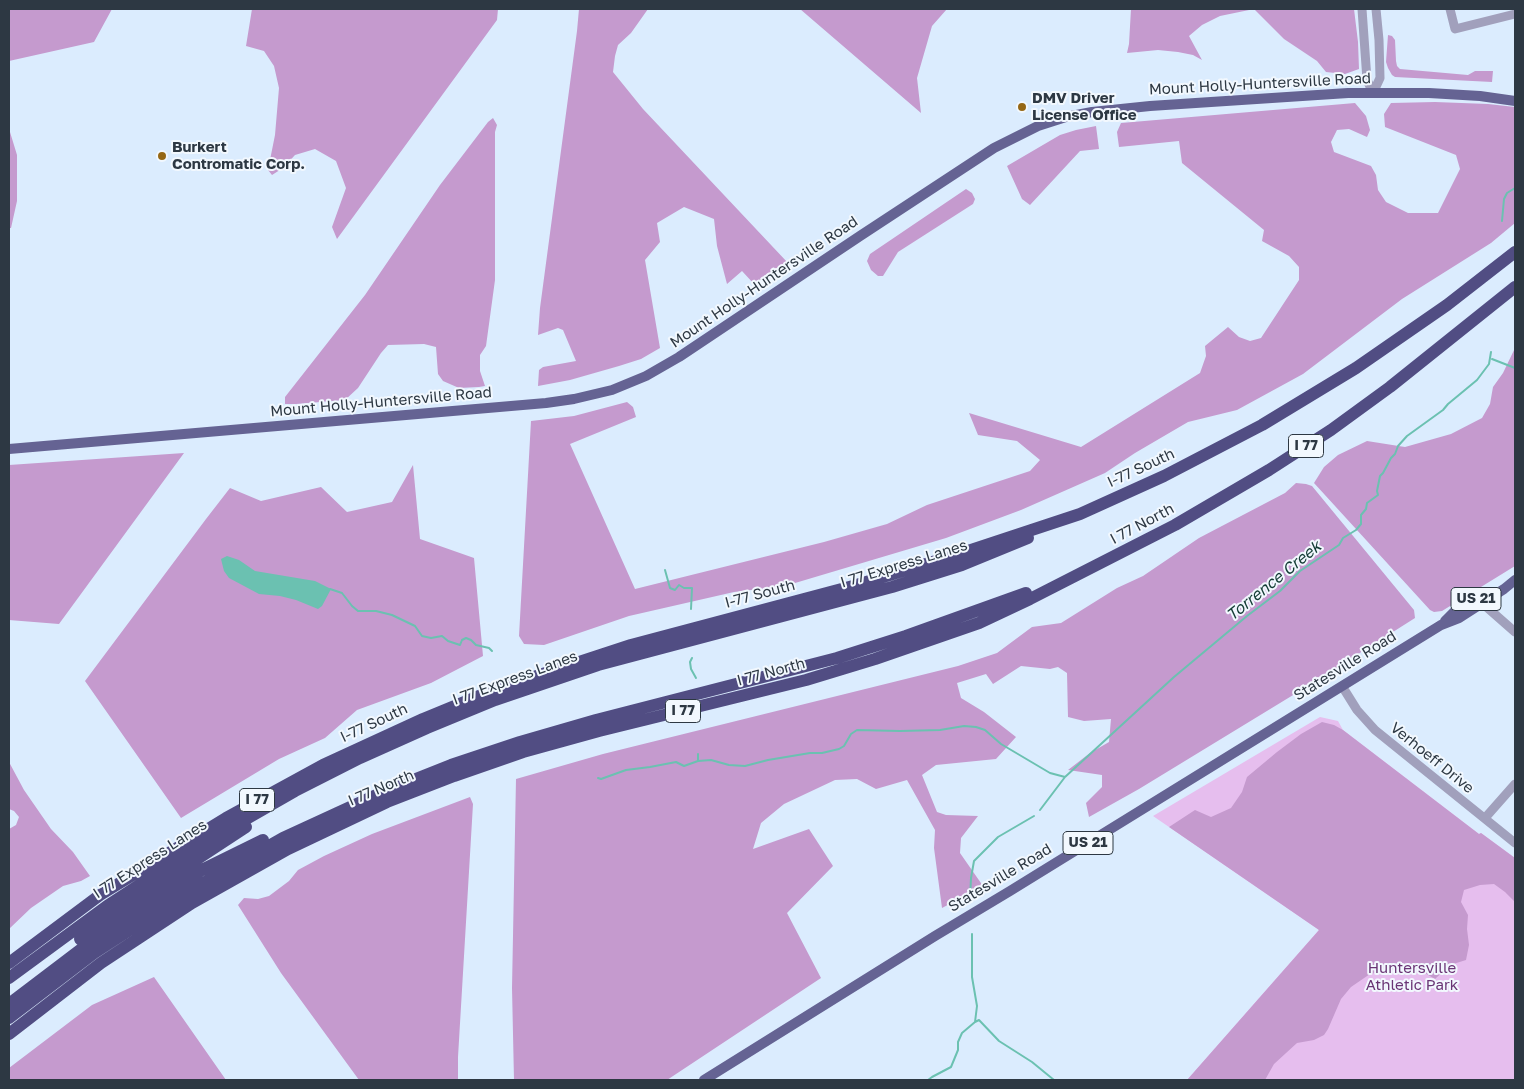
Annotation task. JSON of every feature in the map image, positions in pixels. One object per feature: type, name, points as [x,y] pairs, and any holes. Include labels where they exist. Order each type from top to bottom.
[{"type":"highway","name":"I-77 South","points":[[9,963],[100,895],[226,818],[331,761],[389,733],[448,708],[526,679],[631,645],[888,576],[1080,514],[1197,460],[1294,407],[1356,368],[1417,327],[1515,252]]},
{"type":"highway","name":"I 77 North","points":[[9,1034],[101,963],[192,903],[288,849],[387,802],[524,752],[599,731],[797,682],[884,656],[979,623],[1030,599],[1183,521],[1300,450],[1390,387],[1515,287]]},
{"type":"highway","name":"I 77 Express Lanes","points":[[9,978],[76,928],[168,865],[247,818],[328,774],[427,728],[529,688],[642,653],[856,597],[927,576],[996,552],[1080,514]]},
{"type":"highway","name":"I 77","points":[[9,1018],[94,953],[178,898],[250,856],[349,807],[425,775],[512,745],[604,718],[837,658],[906,636],[1077,575]]},
{"type":"highway","points":[[9,993],[114,915],[328,774]]},
{"type":"highway","points":[[9,1004],[88,944],[180,883],[223,859],[265,839],[349,807]]},
{"type":"main road","name":"Mount Holly-Huntersville Road","points":[[9,449],[546,404],[601,393],[635,381],[668,364],[979,157],[1038,126],[1080,114],[1125,108],[1328,94],[1456,94],[1515,101]]},
{"type":"main road","name":"Statesville Road","points":[[704,1080],[934,936],[1441,625],[1459,618],[1515,579]]},
{"type":"main road","name":"Statesville Road","points":[[1441,625],[1455,612],[1501,584],[1515,579]]},
{"type":"street","points":[[1362,9],[1366,80],[1373,93]]},
{"type":"street","points":[[1373,93],[1380,78],[1376,9]]},
{"type":"street","points":[[1450,9],[1455,29],[1515,14]]},
{"type":"street","points":[[1482,603],[1515,632]]},
{"type":"street","name":"Verhoeff Drive","points":[[1342,686],[1368,724],[1515,843]]},
{"type":"street","points":[[1485,818],[1515,784]]},
{"type":"green space","name":"Huntersville Athletic Park","points":[[1320,717],[1338,721],[1343,730],[1479,834],[1481,833],[1515,858],[1515,1080],[1187,1080],[1319,930],[1153,816]]},
{"type":"shaded area","points":[[9,9],[112,9],[94,42],[9,61]]},
{"type":"shaded area","points":[[252,9],[498,9],[497,20],[337,239],[332,227],[346,188],[336,161],[315,149],[295,155],[283,168],[272,175],[268,170],[275,135],[279,88],[274,66],[264,51],[246,46]]},
{"type":"shaded area","points":[[579,9],[648,9],[631,33],[618,45],[613,72],[643,109],[788,263],[754,284],[742,271],[727,284],[717,246],[714,219],[684,207],[657,223],[660,242],[645,260],[660,348],[641,359],[619,366],[570,380],[538,386],[539,370],[543,367],[576,361],[563,330],[558,328],[538,335]]},
{"type":"shaded area","points":[[800,9],[947,9],[932,26],[917,78],[921,113]]},
{"type":"shaded area","points":[[1131,9],[1254,9],[1220,16],[1202,25],[1189,36],[1202,60],[1193,55],[1158,50],[1127,53]]},
{"type":"shaded area","points":[[1254,9],[1354,9],[1359,69],[1345,74],[1326,72],[1317,61],[1284,39]]},
{"type":"shaded area","points":[[1388,35],[1392,36],[1395,40],[1396,61],[1400,69],[1468,75],[1475,71],[1493,71],[1492,82],[1395,77],[1392,75],[1386,62]]},
{"type":"shaded area","points":[[1435,102],[1515,107],[1515,223],[1491,243],[1402,299],[1303,374],[1237,410],[1188,422],[1105,473],[1021,510],[946,538],[785,586],[734,592],[629,616],[544,645],[524,644],[519,636],[531,421],[574,416],[627,402],[633,407],[636,417],[570,444],[635,589],[824,542],[887,524],[927,505],[1030,471],[1040,460],[1017,441],[978,435],[969,413],[1081,447],[1200,373],[1206,356],[1205,346],[1228,327],[1239,337],[1250,341],[1261,338],[1299,280],[1299,267],[1289,256],[1262,241],[1264,230],[1182,163],[1179,141],[1119,147],[1117,132],[1121,123],[1355,103],[1366,116],[1370,130],[1367,137],[1349,129],[1337,130],[1331,142],[1334,152],[1371,166],[1376,175],[1378,190],[1386,202],[1408,213],[1438,213],[1460,169],[1456,155],[1385,127],[1384,114],[1391,103]]},
{"type":"shaded area","points":[[493,118],[497,125],[495,132],[495,280],[486,346],[480,355],[480,371],[485,386],[459,388],[443,381],[438,374],[436,347],[424,344],[388,345],[358,388],[345,400],[285,404],[285,397],[365,295],[440,185]]},
{"type":"shaded area","points":[[1096,126],[1099,149],[1080,151],[1030,205],[1022,199],[1007,166],[1060,135]]},
{"type":"shaded area","points":[[9,132],[17,155],[17,201],[11,228],[9,228]]},
{"type":"shaded area","points":[[966,189],[972,193],[975,199],[973,204],[898,252],[883,276],[878,276],[871,270],[867,261],[870,254]]},
{"type":"shaded area","points":[[1515,348],[1515,566],[1442,611],[1434,612],[1430,610],[1314,483],[1324,467],[1338,455],[1367,441],[1405,447],[1451,434],[1482,418],[1490,404],[1493,387],[1503,373]]},
{"type":"shaded area","points":[[184,453],[59,624],[9,620],[9,465]]},
{"type":"shaded area","points":[[413,465],[420,539],[474,558],[483,656],[431,683],[357,710],[325,738],[279,759],[181,818],[85,681],[230,488],[261,501],[321,487],[347,512],[392,502]]},
{"type":"shaded area","points":[[1296,483],[1312,486],[1414,610],[1415,618],[1303,689],[1139,789],[1089,817],[1086,803],[1102,787],[1102,775],[1068,770],[1090,753],[1109,742],[1111,719],[1084,721],[1068,717],[1067,673],[1058,667],[1050,669],[1021,666],[993,684],[986,674],[957,683],[961,698],[984,712],[1016,737],[996,759],[936,765],[922,775],[937,812],[946,815],[978,816],[961,838],[960,853],[983,886],[942,908],[934,848],[935,830],[907,780],[876,789],[857,779],[835,780],[784,804],[761,823],[753,849],[809,829],[833,866],[787,913],[821,978],[667,1080],[514,1080],[512,988],[516,779],[603,754],[958,666],[997,653],[1032,627],[1061,623],[1117,588],[1143,576],[1199,538],[1285,493]]},
{"type":"shaded area","points":[[227,556],[239,560],[255,571],[315,581],[331,589],[322,606],[318,609],[296,600],[259,594],[229,578],[224,571],[221,559]]},
{"type":"shaded area","name":"Huntersville Athletic Park","points":[[1322,722],[1343,730],[1479,834],[1481,833],[1515,858],[1515,902],[1494,884],[1480,885],[1464,890],[1461,902],[1468,915],[1469,945],[1466,960],[1450,965],[1435,979],[1423,972],[1418,965],[1408,964],[1397,969],[1370,974],[1351,987],[1341,999],[1324,1035],[1314,1040],[1297,1043],[1274,1064],[1265,1080],[1187,1080],[1319,930],[1169,827],[1195,810],[1211,817],[1231,808],[1242,792],[1247,777],[1301,734]]},
{"type":"shaded area","points":[[9,762],[24,790],[51,829],[73,852],[90,876],[81,881],[63,886],[31,908],[9,929],[9,829],[16,825],[19,817],[14,811],[9,809]]},
{"type":"shaded area","points":[[470,797],[473,804],[458,1080],[359,1080],[281,973],[238,905],[244,898],[258,899],[269,896],[289,881],[298,870],[324,856],[372,834]]},
{"type":"shaded area","points":[[154,977],[226,1080],[9,1080],[9,1068],[92,1005]]},
{"type":"waterway","name":"Torrence Creek","points":[[1502,221],[1504,199],[1507,193],[1515,188]]},
{"type":"waterway","name":"Torrence Creek","points":[[1040,810],[1065,777],[1174,677],[1280,591],[1300,571],[1339,545],[1343,538],[1356,530],[1361,524],[1361,515],[1366,509],[1367,503],[1378,495],[1380,476],[1395,454],[1398,446],[1407,436],[1443,410],[1477,380],[1489,364],[1491,352]]},
{"type":"waterway","points":[[1492,359],[1515,368]]},
{"type":"waterway","points":[[665,570],[670,588],[675,590],[679,585],[684,588],[692,588],[691,609]]},
{"type":"waterway","points":[[330,589],[342,593],[358,611],[376,611],[392,615],[415,626],[422,636],[431,638],[442,636],[448,641],[460,645],[462,640],[466,638],[476,645],[489,648],[492,651]]},
{"type":"waterway","points":[[692,658],[690,662],[691,669],[696,678]]},
{"type":"waterway","points":[[598,778],[601,779],[626,770],[676,762],[684,766],[698,761],[711,760],[729,765],[745,766],[768,760],[810,753],[822,753],[844,746],[851,734],[857,730],[940,730],[964,726],[985,730],[1001,744],[1050,773],[1065,777]]},
{"type":"waterway","points":[[698,754],[698,761]]},
{"type":"waterway","name":"Torrence Creek","points":[[970,900],[974,861],[998,837],[1034,816]]},
{"type":"waterway","name":"Torrence Creek","points":[[928,1080],[951,1067],[962,1033],[975,1022],[977,1006],[972,977],[972,934]]},
{"type":"waterway","points":[[975,1022],[979,1020],[999,1041],[1032,1062],[1054,1080]]},
{"type":"place","name":"DMV Driver License Office","points":[[1022,107]]},
{"type":"place","name":"Burkert Contromatic Corp.","points":[[162,156]]}]
